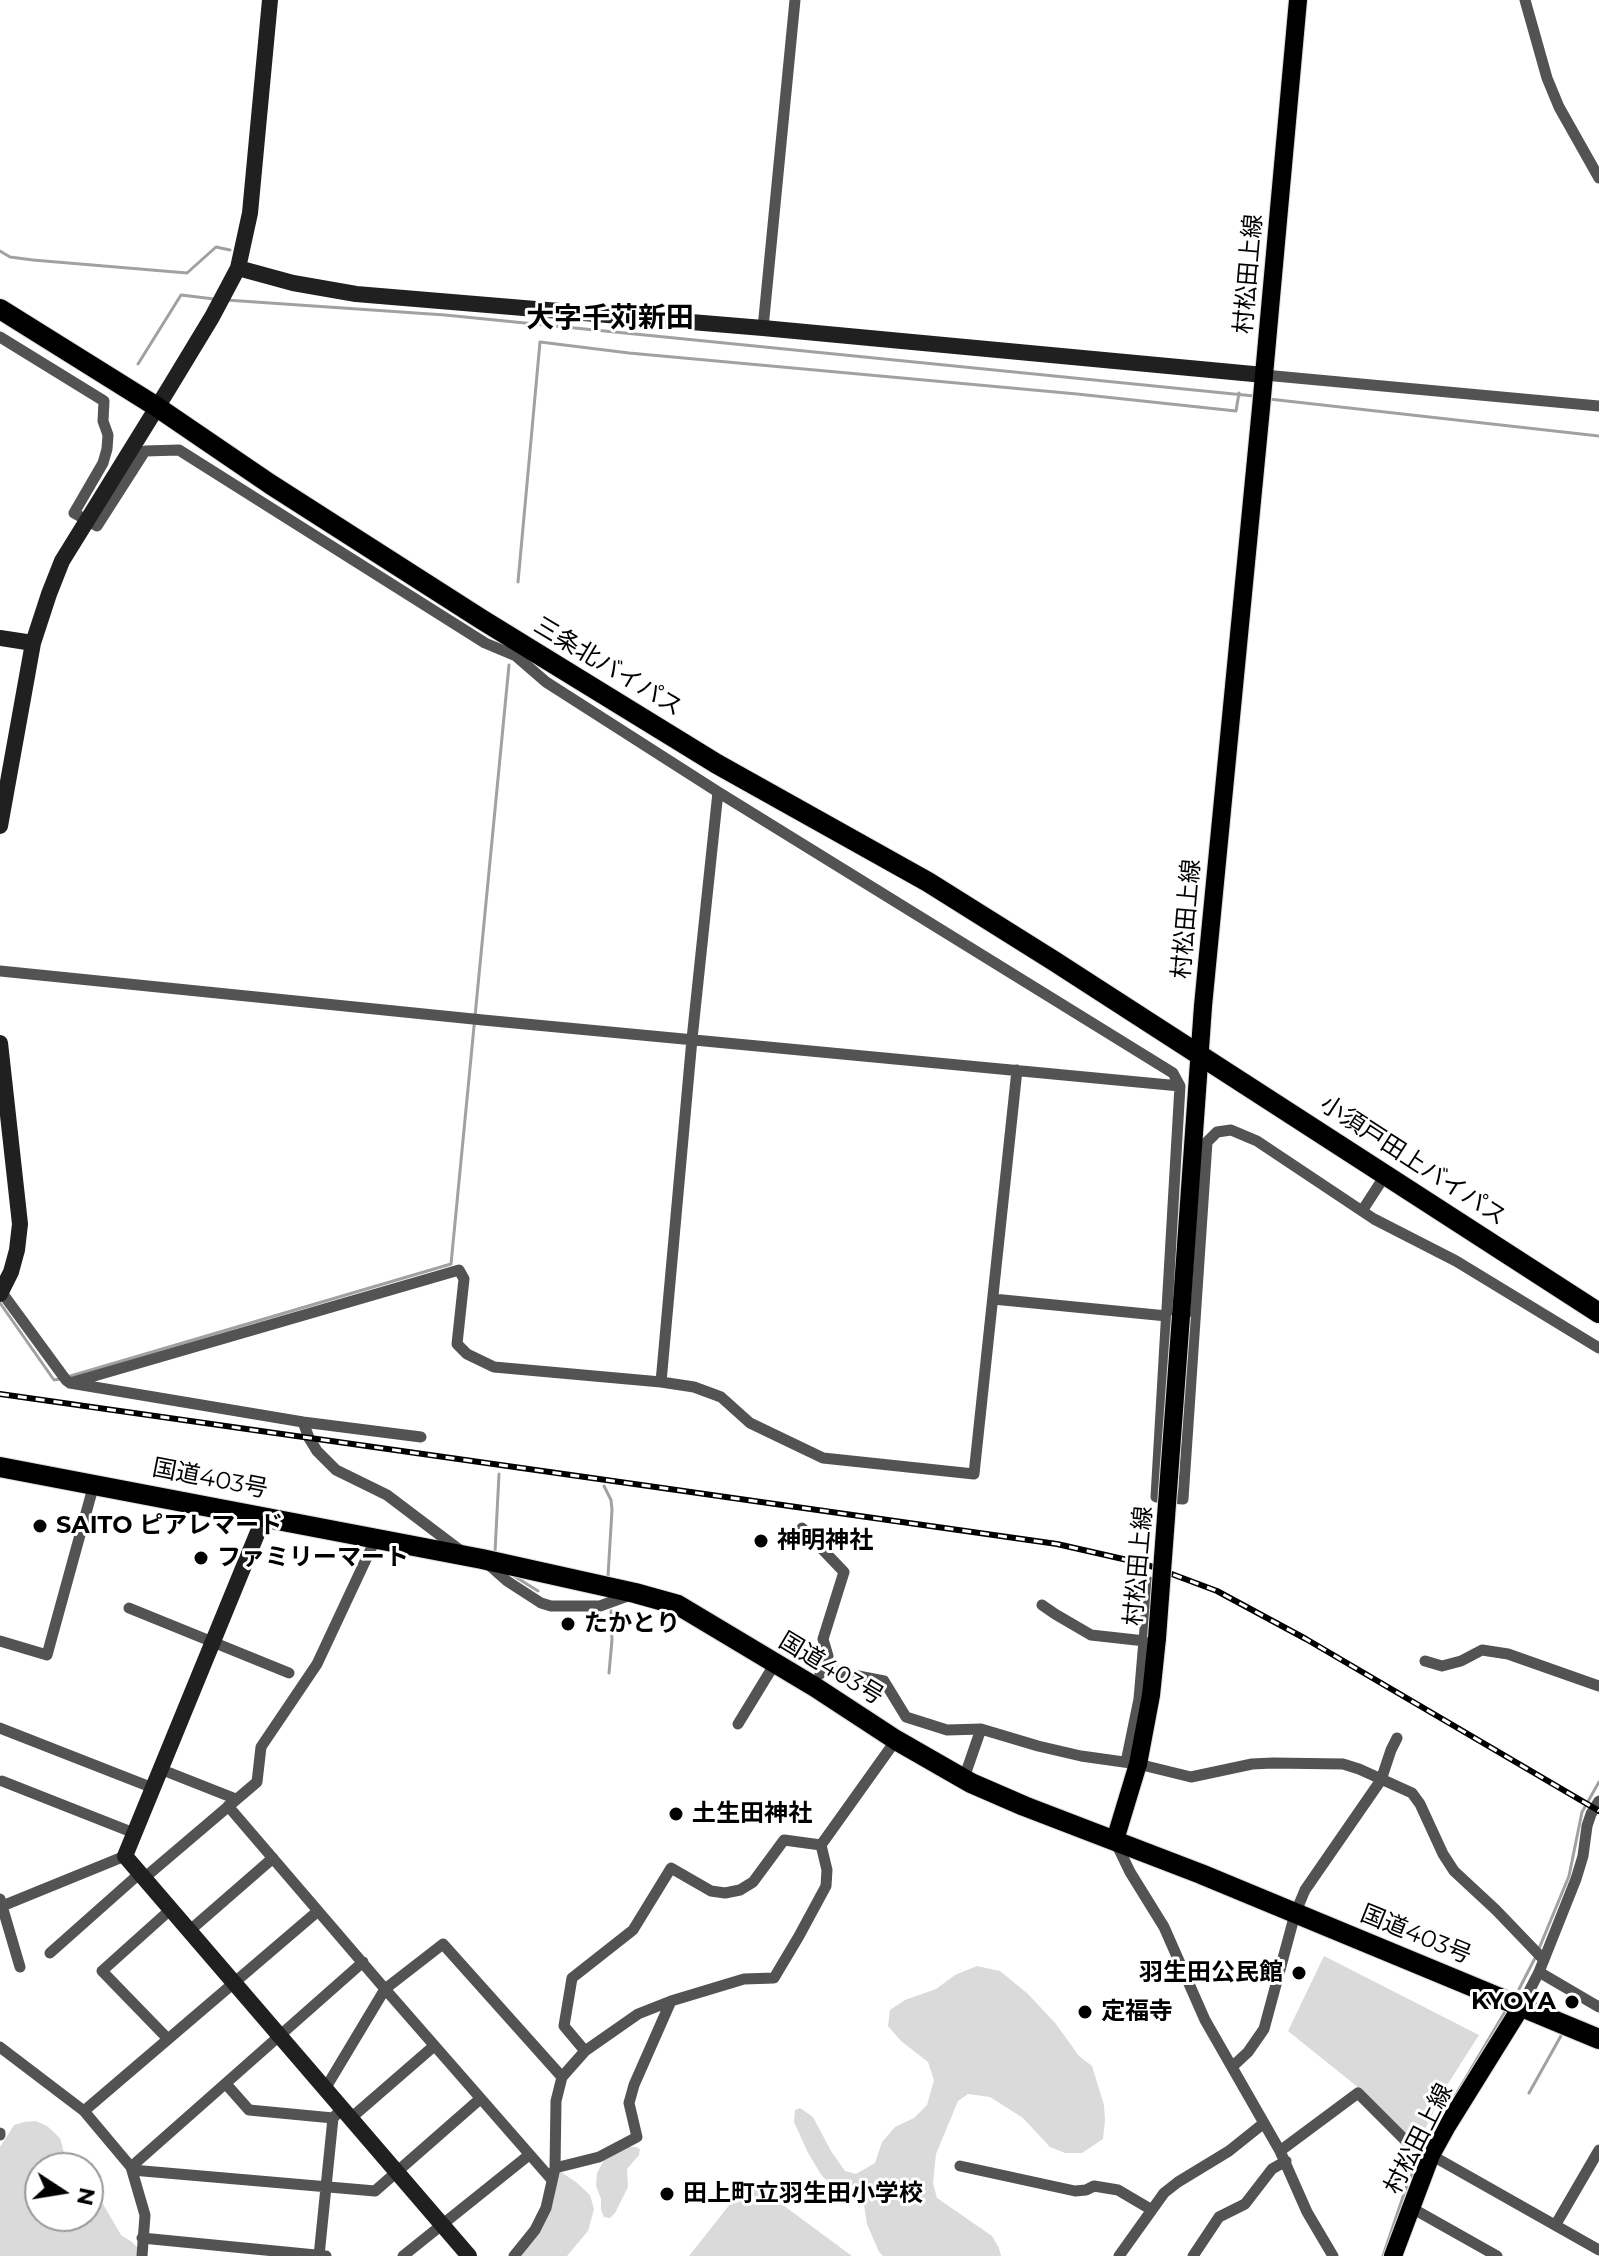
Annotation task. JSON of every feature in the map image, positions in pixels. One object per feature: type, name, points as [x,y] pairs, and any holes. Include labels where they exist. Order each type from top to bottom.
[{"type":"highway","name":"三条北バイパス","points":[[0,309],[157,407],[270,484],[481,619],[717,764],[928,882],[1199,1053]]},
{"type":"highway","name":"小須戸田上バイパス","points":[[1199,1053],[1599,1313]]},
{"type":"highway","name":"国道403号","points":[[0,1467],[475,1558],[678,1605],[774,1665],[818,1678],[896,1740],[964,1778],[1024,1806],[1115,1840],[1599,2039]]},
{"type":"main road","name":"村松田上線","points":[[1115,1840],[1151,1695],[1151,1640],[1174,1316],[1298,0]]},
{"type":"main road","name":"村松田上線","points":[[1393,2256],[1424,2153],[1521,2007]]},
{"type":"street","points":[[0,826],[33,643],[62,561],[212,317],[238,268],[250,213],[270,0]]},
{"type":"street","points":[[763,328],[795,0]]},
{"type":"street","points":[[1525,0],[1547,78],[1559,107],[1599,178]]},
{"type":"street","points":[[238,268],[293,283],[356,294],[763,328],[1263,391],[1599,406]]},
{"type":"street","points":[[0,337],[104,401],[107,449],[103,463],[74,513],[97,526],[145,451],[179,450],[485,643],[516,656],[546,682],[718,792],[1173,1073],[1180,1086],[1174,1316],[1156,1497],[1183,1499],[1207,1142],[1217,1132],[1231,1130],[1257,1141],[1362,1211],[1456,1261],[1599,1348]]},
{"type":"street","points":[[0,638],[33,643]]},
{"type":"street","points":[[661,1382],[718,792]]},
{"type":"street","points":[[0,971],[467,1019],[1180,1086]]},
{"type":"street","points":[[0,1043],[20,1224],[11,1272],[0,1292],[66,1380],[303,1422],[421,1437]]},
{"type":"street","points":[[70,1383],[459,1270],[464,1279],[457,1344],[467,1354],[494,1367],[694,1387],[721,1397],[750,1423],[823,1458],[974,1474],[1017,1070]]},
{"type":"street","points":[[1362,1211],[1386,1174]]},
{"type":"street","points":[[993,1299],[1174,1316]]},
{"type":"street","points":[[303,1422],[317,1451],[336,1470],[387,1495],[541,1603],[551,1606],[600,1606],[635,1593]]},
{"type":"street","points":[[0,1641],[47,1655],[95,1483]]},
{"type":"street","points":[[20,1967],[1,1904],[125,1856],[264,1517]]},
{"type":"street","points":[[802,1528],[844,1572],[823,1639],[828,1656],[818,1678],[884,1681],[906,1717],[947,1730],[981,1729],[1081,1756],[1132,1763],[1191,1777],[1252,1764],[1343,1764],[1359,1769],[1412,1793],[1454,1871],[1529,1944],[1542,1966],[1599,2007]]},
{"type":"street","points":[[50,1953],[257,1782],[261,1747],[317,1664],[376,1538]]},
{"type":"street","points":[[1042,1605],[1091,1635],[1151,1640],[1149,1582]]},
{"type":"street","points":[[129,1608],[289,1673]]},
{"type":"street","points":[[1425,1661],[1442,1666],[1461,1661],[1482,1650],[1508,1654],[1599,1686]]},
{"type":"street","points":[[738,1724],[774,1665]]},
{"type":"street","points":[[0,1728],[153,1788]]},
{"type":"street","points":[[964,1778],[981,1729]]},
{"type":"street","points":[[1232,2067],[1248,2052],[1264,2029],[1295,1914],[1305,1890],[1381,1780],[1397,1738]]},
{"type":"street","points":[[514,2256],[535,2230],[546,2208],[554,2174],[556,2101],[562,2077],[585,2051],[638,2014],[744,1979],[774,1978],[826,1886],[827,1870],[821,1845],[896,1740]]},
{"type":"street","points":[[160,1769],[232,1803],[273,1858],[434,2046],[529,2155],[554,2174]]},
{"type":"street","points":[[2,1781],[134,1833]]},
{"type":"street","points":[[1521,2007],[1542,1966],[1576,1879],[1587,1826],[1599,1801]]},
{"type":"street","points":[[585,2051],[564,2026],[572,1978],[633,1930],[671,1868],[711,1891],[725,1893],[740,1890],[753,1882],[784,1840],[821,1845]]},
{"type":"street","points":[[1115,1840],[1130,1872],[1164,1927],[1205,2020],[1283,2156],[1307,2212],[1333,2256]]},
{"type":"street","points":[[125,1856],[325,2089],[342,2115],[469,2256]]},
{"type":"street","points":[[188,1932],[273,1858]]},
{"type":"street","points":[[168,2039],[102,1971],[170,1910]]},
{"type":"street","points":[[84,2111],[318,1911]]},
{"type":"street","points":[[325,2089],[385,1989],[443,1944],[562,2077]]},
{"type":"street","points":[[131,2168],[363,1962]]},
{"type":"street","points":[[554,2174],[599,2157],[637,2137],[629,2103],[671,2001]]},
{"type":"street","points":[[226,2084],[249,2110],[342,2115],[434,2046]]},
{"type":"street","points":[[0,2047],[84,2111],[131,2168],[145,2215],[142,2256]]},
{"type":"street","points":[[1193,2256],[1219,2217],[1245,2204],[1283,2156],[1358,2093],[1424,2153],[1599,2250]]},
{"type":"street","points":[[131,2168],[375,2191],[480,2099]]},
{"type":"street","points":[[319,2256],[326,2187],[342,2115]]},
{"type":"street","points":[[1119,2256],[1164,2193],[1229,2151],[1264,2123]]},
{"type":"street","points":[[1556,2224],[1599,2150]]},
{"type":"street","points":[[403,2256],[529,2155]]},
{"type":"street","points":[[960,2166],[1075,2191],[1094,2186],[1118,2190],[1152,2210]]},
{"type":"street","points":[[1410,2207],[1497,2256]]},
{"type":"street","points":[[142,2238],[326,2256]]},
{"type":"shaded area","points":[[1324,1956],[1479,2035],[1444,2090],[1417,2146],[1359,2088],[1288,2031]]},
{"type":"shaded area","points":[[977,1966],[1000,1971],[1028,1994],[1056,2024],[1079,2056],[1092,2066],[1104,2105],[1103,2139],[1082,2153],[1065,2153],[1050,2147],[1023,2118],[990,2097],[968,2094],[958,2101],[936,2154],[933,2183],[937,2198],[992,2236],[1001,2256],[883,2256],[867,2224],[864,2205],[852,2195],[838,2190],[822,2176],[808,2153],[794,2122],[795,2110],[800,2108],[813,2117],[845,2171],[856,2174],[875,2163],[882,2142],[895,2127],[914,2118],[927,2105],[934,2080],[928,2062],[901,2041],[888,2026],[890,2010]]},
{"type":"shaded area","points":[[36,2121],[47,2126],[60,2138],[64,2152],[24,2152],[24,2232],[104,2232],[104,2206],[121,2235],[137,2247],[139,2256],[0,2256],[0,2147],[14,2125]]},
{"type":"shaded area","points":[[627,2147],[640,2149],[639,2155],[627,2169],[628,2187],[615,2213],[610,2218],[604,2217],[596,2186],[597,2173],[604,2160]]},
{"type":"shaded area","points":[[555,2168],[590,2195],[594,2209],[588,2231],[567,2256],[514,2256],[535,2230]]},
{"type":"shaded area","points":[[749,2180],[852,2256],[689,2256]]},
{"type":"waterway","points":[[0,251],[10,257],[33,260],[187,273],[216,247],[230,250]]},
{"type":"waterway","points":[[138,364],[181,295],[214,299]]},
{"type":"waterway","points":[[226,300],[445,315],[1254,396]]},
{"type":"waterway","points":[[518,582],[540,342],[1236,411],[1239,393]]},
{"type":"waterway","points":[[1269,399],[1599,436]]},
{"type":"waterway","points":[[67,1377],[451,1264],[509,665]]},
{"type":"waterway","points":[[0,1303],[54,1380],[60,1379]]},
{"type":"waterway","points":[[495,1552],[499,1474]]},
{"type":"waterway","points":[[604,1486],[612,1510],[608,1576]]},
{"type":"waterway","points":[[514,1576],[538,1591]]},
{"type":"waterway","points":[[609,1673],[611,1611]]},
{"type":"waterway","points":[[1538,1951],[1569,1876],[1582,1812],[1599,1782]]},
{"type":"waterway","points":[[1515,1997],[1535,1958]]},
{"type":"waterway","points":[[1451,2103],[1506,2010]]},
{"type":"waterway","points":[[1529,2093],[1562,2034]]},
{"type":"waterway","points":[[1383,2256],[1408,2182],[1420,2159]]},
{"type":"railway","points":[[0,1394],[1057,1544],[1145,1564],[1217,1591],[1306,1639],[1599,1811]]},
{"type":"place","name":"SAITO ピアレマード","points":[[40,1526]]},
{"type":"place","name":"神明神社","points":[[761,1541]]},
{"type":"place","name":"ファミリーマート","points":[[201,1558]]},
{"type":"place","name":"たかとり","points":[[568,1624]]},
{"type":"place","name":"土生田神社","points":[[676,1814]]},
{"type":"place","name":"羽生田公民館","points":[[1299,1973]]},
{"type":"place","name":"KYOYA","points":[[1572,2002]]},
{"type":"place","name":"定福寺","points":[[1085,2012]]},
{"type":"place","name":"田上町立羽生田小学校","points":[[667,2194]]},
{"type":"district","name":"大字千苅新田","points":[[610,319]]}]
